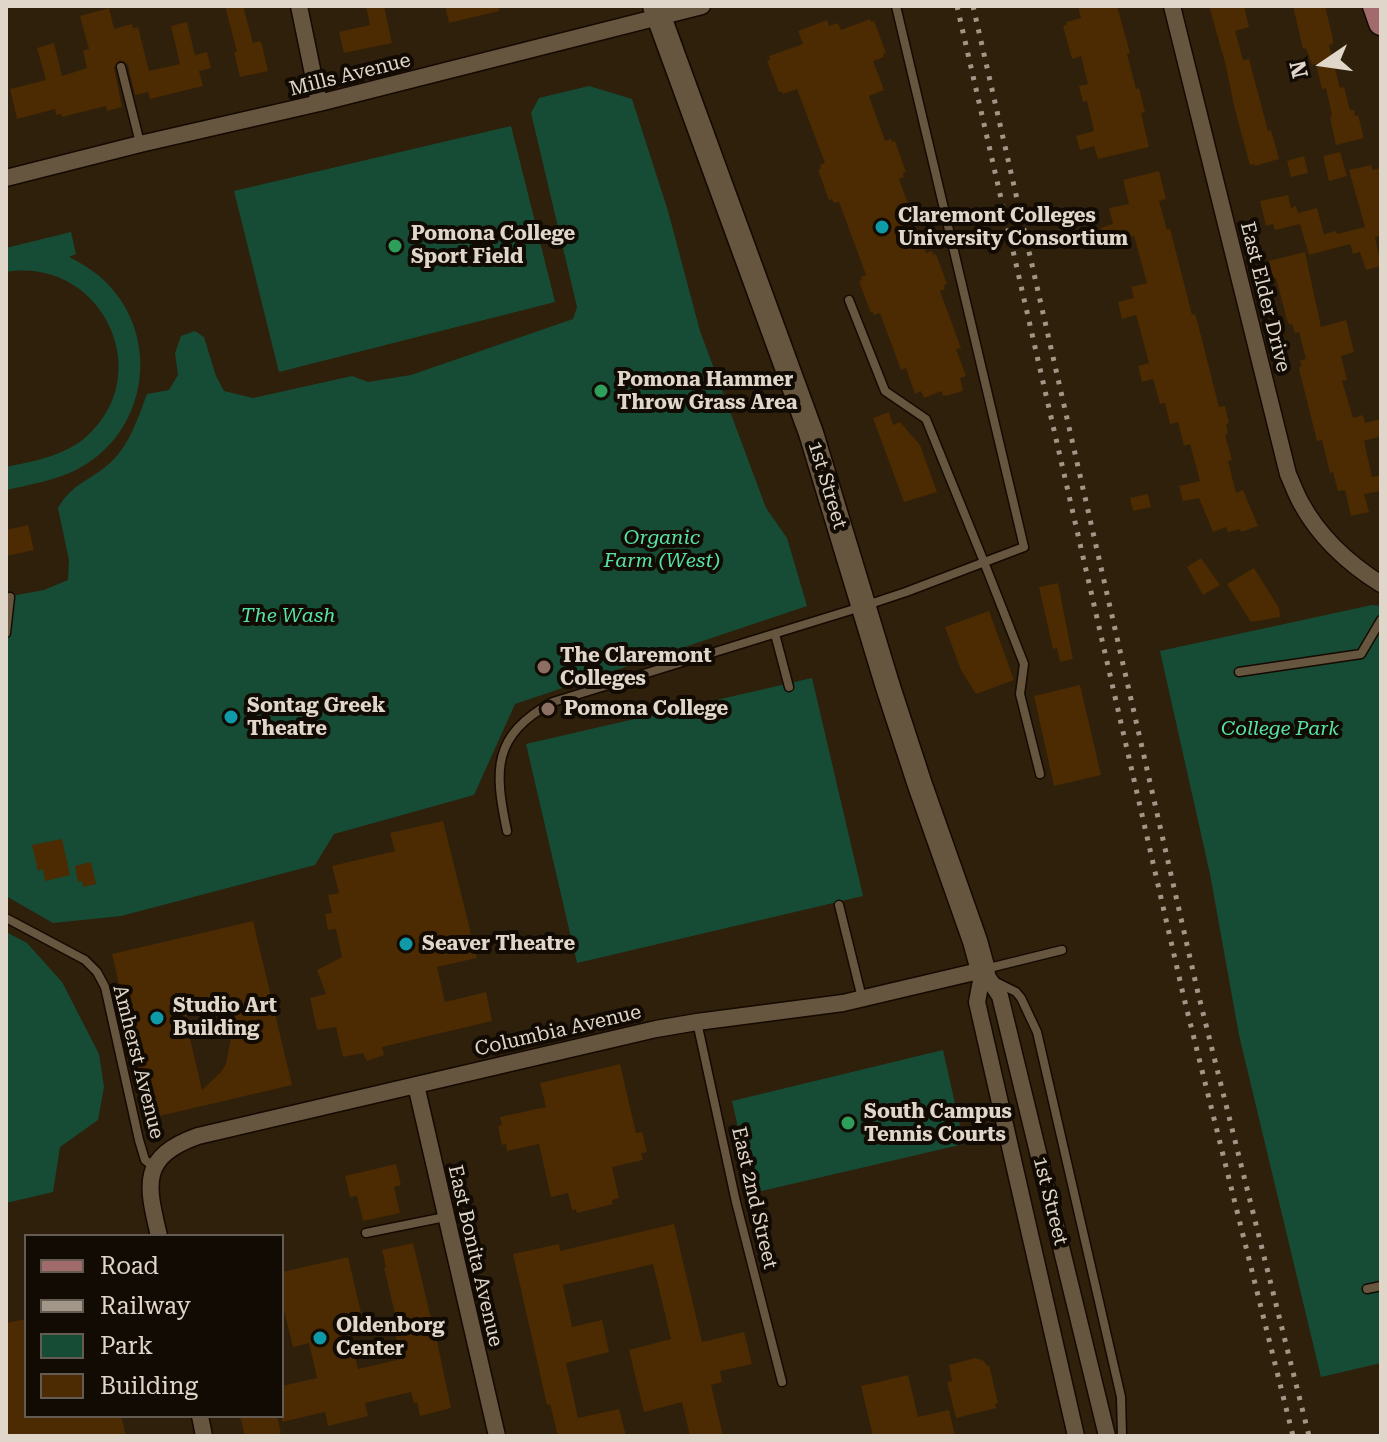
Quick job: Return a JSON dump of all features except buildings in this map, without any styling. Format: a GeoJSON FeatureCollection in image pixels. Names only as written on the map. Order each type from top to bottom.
{"type":"FeatureCollection","features":[{"type":"Feature","properties":{"kind":"main road"},"geometry":{"type":"LineString","coordinates":[[1375,6],[1381,23]]}},
{"type":"Feature","properties":{"kind":"street"},"geometry":{"type":"LineString","coordinates":[[299,6],[319,103]]}},
{"type":"Feature","properties":{"kind":"street","name":"Mills Avenue"},"geometry":{"type":"LineString","coordinates":[[6,178],[319,103],[657,12],[702,6]]}},
{"type":"Feature","properties":{"kind":"street","name":"East Elder Drive"},"geometry":{"type":"LineString","coordinates":[[1172,6],[1288,474],[1300,503],[1318,529],[1364,574],[1381,584]]}},
{"type":"Feature","properties":{"kind":"street","name":"1st Street"},"geometry":{"type":"LineString","coordinates":[[657,12],[811,433],[920,785],[986,974],[1000,996],[1107,1436]]}},
{"type":"Feature","properties":{"kind":"street","name":"1st Street"},"geometry":{"type":"LineString","coordinates":[[986,974],[977,1002],[1076,1436]]}},
{"type":"Feature","properties":{"kind":"street","name":"Columbia Avenue"},"geometry":{"type":"LineString","coordinates":[[154,1167],[171,1149],[198,1136],[656,1029],[862,999],[986,974]]}},
{"type":"Feature","properties":{"kind":"street","name":"East Bonita Avenue"},"geometry":{"type":"LineString","coordinates":[[416,1085],[497,1436]]}},
{"type":"Feature","properties":{"kind":"street"},"geometry":{"type":"LineString","coordinates":[[154,1167],[150,1197],[159,1234]]}},
{"type":"Feature","properties":{"kind":"lane"},"geometry":{"type":"LineString","coordinates":[[507,831],[499,793],[502,757],[520,723],[536,711],[553,702],[864,606],[1024,547],[896,6]]}},
{"type":"Feature","properties":{"kind":"lane"},"geometry":{"type":"LineString","coordinates":[[121,67],[140,144]]}},
{"type":"Feature","properties":{"kind":"lane"},"geometry":{"type":"LineString","coordinates":[[849,300],[885,391],[926,419],[984,562],[1024,664],[1020,694],[1040,774]]}},
{"type":"Feature","properties":{"kind":"lane"},"geometry":{"type":"LineString","coordinates":[[6,633],[10,597]]}},
{"type":"Feature","properties":{"kind":"lane"},"geometry":{"type":"LineString","coordinates":[[1239,672],[1361,654],[1381,620]]}},
{"type":"Feature","properties":{"kind":"lane"},"geometry":{"type":"LineString","coordinates":[[775,634],[789,687]]}},
{"type":"Feature","properties":{"kind":"lane"},"geometry":{"type":"LineString","coordinates":[[839,905],[862,999]]}},
{"type":"Feature","properties":{"kind":"lane","name":"Amherst Avenue"},"geometry":{"type":"LineString","coordinates":[[6,918],[85,960],[97,972],[105,987],[139,1140],[145,1160],[154,1167]]}},
{"type":"Feature","properties":{"kind":"lane"},"geometry":{"type":"LineString","coordinates":[[986,974],[1062,950]]}},
{"type":"Feature","properties":{"kind":"lane"},"geometry":{"type":"LineString","coordinates":[[986,974],[1016,992],[1037,1032],[1121,1397],[1122,1436]]}},
{"type":"Feature","properties":{"kind":"lane","name":"East 2nd Street"},"geometry":{"type":"LineString","coordinates":[[697,1022],[736,1202],[782,1382]]}},
{"type":"Feature","properties":{"kind":"lane"},"geometry":{"type":"LineString","coordinates":[[366,1233],[445,1217]]}},
{"type":"Feature","properties":{"kind":"lane"},"geometry":{"type":"LineString","coordinates":[[1367,1289],[1381,1286]]}},
{"type":"Feature","properties":{"kind":"green space","name":"The Wash"},"geometry":{"type":"Polygon","coordinates":[[[589,86],[632,99],[668,211],[700,331],[766,508],[787,538],[807,606],[515,704],[474,795],[334,834],[315,865],[121,916],[53,923],[6,896],[6,597],[44,590],[68,580],[69,560],[58,508],[76,487],[118,455],[133,430],[147,394],[169,390],[178,375],[175,353],[181,336],[195,331],[204,337],[224,391],[253,398],[352,376],[368,382],[411,375],[573,319],[577,307],[531,113],[539,98],[589,86]]]}},
{"type":"Feature","properties":{"kind":"green space","name":"Pomona College Sport Field"},"geometry":{"type":"Polygon","coordinates":[[[511,126],[555,302],[279,372],[234,191],[511,126]]]}},
{"type":"Feature","properties":{"kind":"green space"},"geometry":{"type":"Polygon","coordinates":[[[71,232],[76,254],[69,257],[92,271],[113,290],[127,311],[136,334],[140,358],[139,382],[133,406],[108,447],[79,469],[6,490],[6,467],[58,453],[86,437],[107,411],[118,382],[118,352],[109,324],[92,300],[68,282],[39,272],[6,272],[6,248],[71,232]]]}},
{"type":"Feature","properties":{"kind":"green space","name":"College Park"},"geometry":{"type":"Polygon","coordinates":[[[1372,605],[1381,606],[1381,1363],[1321,1377],[1239,1035],[1210,874],[1160,651],[1372,605]]]}},
{"type":"Feature","properties":{"kind":"green space"},"geometry":{"type":"Polygon","coordinates":[[[812,678],[863,896],[577,963],[526,744],[812,678]]]}},
{"type":"Feature","properties":{"kind":"green space"},"geometry":{"type":"Polygon","coordinates":[[[6,932],[27,943],[62,982],[99,1054],[104,1087],[98,1120],[60,1147],[53,1192],[6,1203],[6,932]]]}},
{"type":"Feature","properties":{"kind":"green space","name":"South Campus Tennis Courts"},"geometry":{"type":"Polygon","coordinates":[[[943,1050],[964,1144],[753,1193],[732,1101],[943,1050]]]}},
{"type":"Feature","properties":{"kind":"railway"},"geometry":{"type":"LineString","coordinates":[[957,6],[1183,994],[1293,1436]]}},
{"type":"Feature","properties":{"kind":"railway"},"geometry":{"type":"LineString","coordinates":[[973,6],[1198,993],[1309,1436]]}},
{"type":"Feature","properties":{"kind":"place","name":"Claremont Colleges University Consortium"},"geometry":{"type":"Point","coordinates":[882,227]}},
{"type":"Feature","properties":{"kind":"place","name":"Pomona College Sport Field"},"geometry":{"type":"Point","coordinates":[395,246]}},
{"type":"Feature","properties":{"kind":"place","name":"Pomona Hammer Throw Grass Area"},"geometry":{"type":"Point","coordinates":[601,391]}},
{"type":"Feature","properties":{"kind":"place","name":"The Claremont Colleges"},"geometry":{"type":"Point","coordinates":[544,667]}},
{"type":"Feature","properties":{"kind":"place","name":"Pomona College"},"geometry":{"type":"Point","coordinates":[548,709]}},
{"type":"Feature","properties":{"kind":"place","name":"Sontag Greek Theatre"},"geometry":{"type":"Point","coordinates":[231,717]}},
{"type":"Feature","properties":{"kind":"place","name":"Seaver Theatre"},"geometry":{"type":"Point","coordinates":[406,944]}},
{"type":"Feature","properties":{"kind":"place","name":"Studio Art Building"},"geometry":{"type":"Point","coordinates":[157,1018]}},
{"type":"Feature","properties":{"kind":"place","name":"South Campus Tennis Courts"},"geometry":{"type":"Point","coordinates":[848,1123]}},
{"type":"Feature","properties":{"kind":"place","name":"Oldenborg Center"},"geometry":{"type":"Point","coordinates":[320,1338]}},
{"type":"Feature","properties":{"kind":"park label","name":"Organic Farm (West)"},"geometry":{"type":"Point","coordinates":[662,550]}}]}
